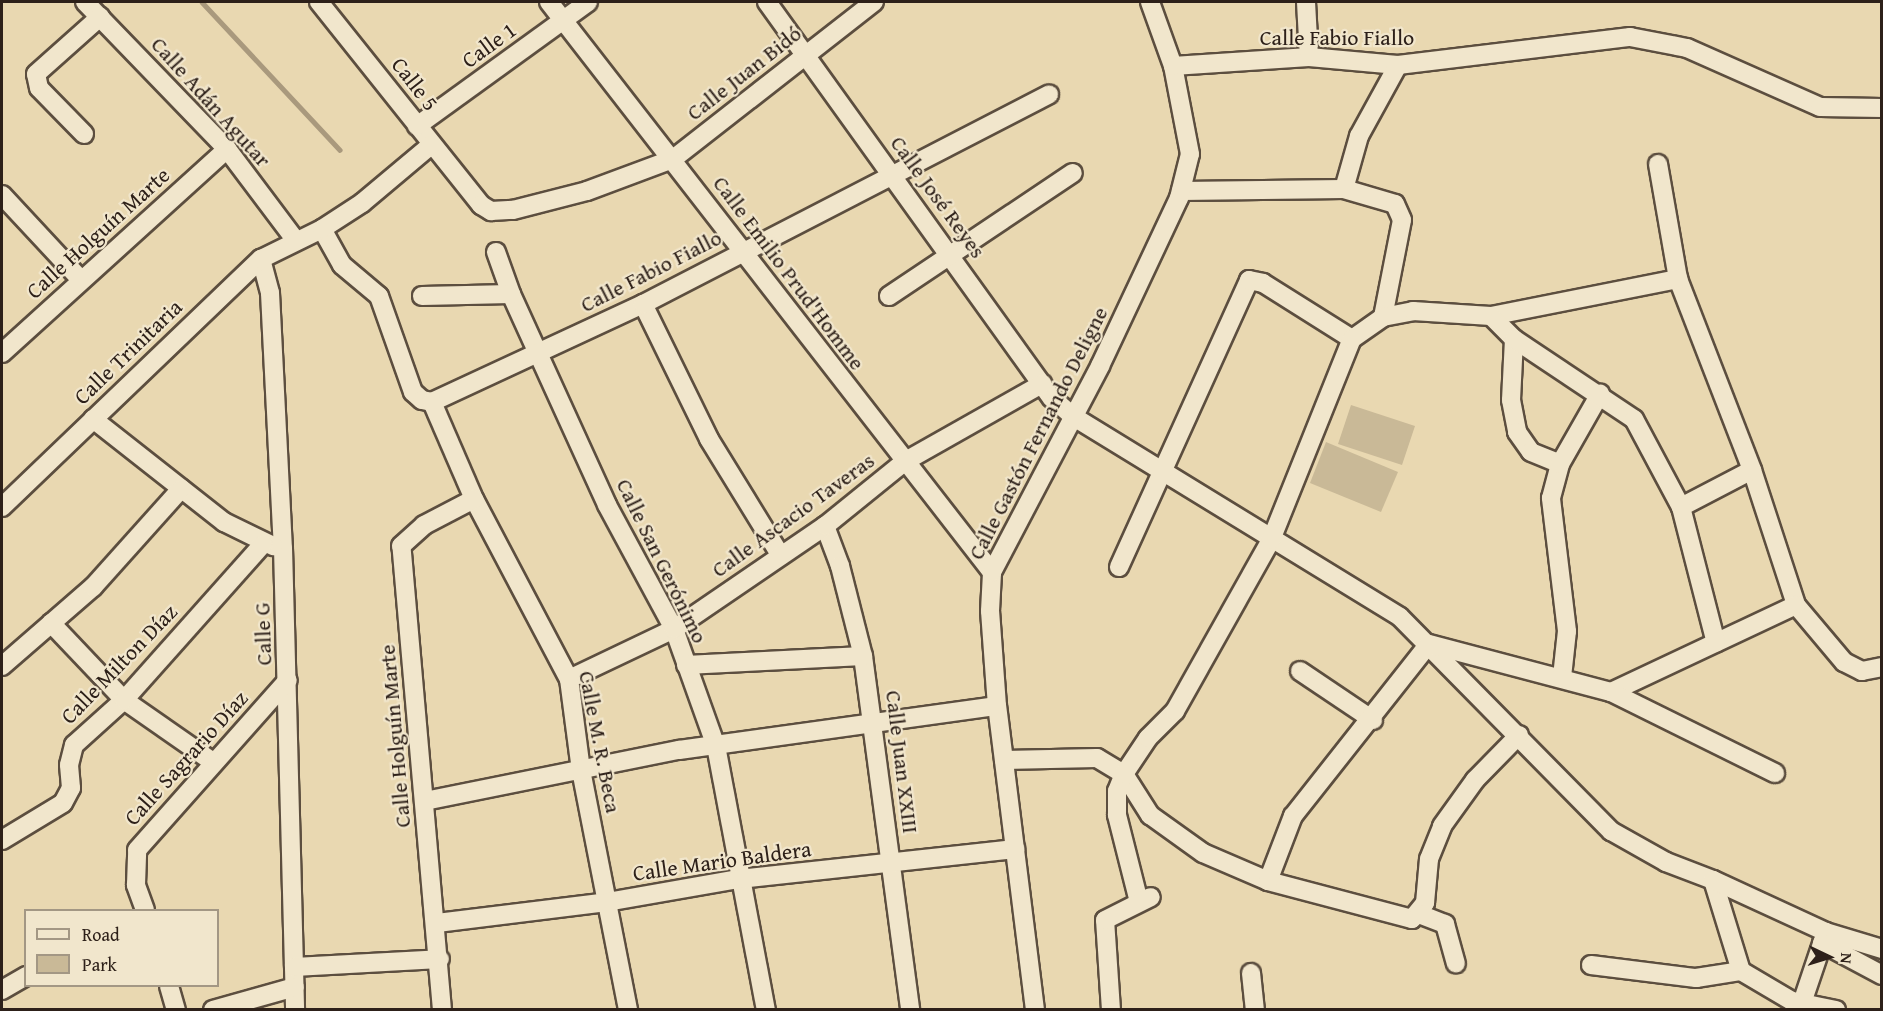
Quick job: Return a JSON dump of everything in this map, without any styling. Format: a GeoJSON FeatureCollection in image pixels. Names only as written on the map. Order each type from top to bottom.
{"type":"FeatureCollection","features":[{"type":"Feature","properties":{"kind":"street","name":"Calle Adán Agutar"},"geometry":{"type":"LineString","coordinates":[[85,2],[227,149],[296,241]]}},
{"type":"Feature","properties":{"kind":"street","name":"Calle 5"},"geometry":{"type":"LineString","coordinates":[[319,2],[474,196]]}},
{"type":"Feature","properties":{"kind":"street","name":"Calle Emilio Prud'Homme"},"geometry":{"type":"LineString","coordinates":[[549,2],[673,159],[904,462],[992,572]]}},
{"type":"Feature","properties":{"kind":"street","name":"Calle 1"},"geometry":{"type":"LineString","coordinates":[[417,126],[588,2]]}},
{"type":"Feature","properties":{"kind":"street","name":"Calle José Reyes"},"geometry":{"type":"LineString","coordinates":[[767,2],[804,57],[950,254],[1042,384],[1074,417],[1271,540],[1400,617],[1519,735],[1611,831],[1666,862],[1713,880],[1824,938]]}},
{"type":"Feature","properties":{"kind":"street","name":"Calle Juan Bidó"},"geometry":{"type":"LineString","coordinates":[[474,196],[491,211],[513,210],[587,191],[673,159],[874,2]]}},
{"type":"Feature","properties":{"kind":"street","name":"Calle Gastón Fernando Deligne"},"geometry":{"type":"LineString","coordinates":[[1035,1010],[997,706],[990,611],[992,572],[1074,417],[1181,191],[1190,154],[1173,66],[1150,2]]}},
{"type":"Feature","properties":{"kind":"street"},"geometry":{"type":"LineString","coordinates":[[1306,2],[1309,57]]}},
{"type":"Feature","properties":{"kind":"street"},"geometry":{"type":"LineString","coordinates":[[84,134],[39,88],[36,74],[100,17]]}},
{"type":"Feature","properties":{"kind":"street","name":"Calle Fabio Fiallo"},"geometry":{"type":"LineString","coordinates":[[1173,66],[1309,57],[1398,66],[1630,37],[1687,48],[1820,107],[1881,108]]}},
{"type":"Feature","properties":{"kind":"street"},"geometry":{"type":"LineString","coordinates":[[1344,189],[1359,136],[1398,66]]}},
{"type":"Feature","properties":{"kind":"street","name":"Calle Fabio Fiallo"},"geometry":{"type":"LineString","coordinates":[[432,402],[643,304],[741,251],[893,176],[1049,94]]}},
{"type":"Feature","properties":{"kind":"street","name":"Calle Trinitaria"},"geometry":{"type":"LineString","coordinates":[[2,507],[261,259],[321,229],[362,202],[431,145]]}},
{"type":"Feature","properties":{"kind":"street","name":"Calle Holguín Marte"},"geometry":{"type":"LineString","coordinates":[[5,342],[81,280],[227,149]]}},
{"type":"Feature","properties":{"kind":"street"},"geometry":{"type":"LineString","coordinates":[[1658,164],[1678,279],[1752,470],[1796,605],[1844,662],[1862,671],[1881,667]]}},
{"type":"Feature","properties":{"kind":"street"},"geometry":{"type":"LineString","coordinates":[[889,296],[1073,173]]}},
{"type":"Feature","properties":{"kind":"street"},"geometry":{"type":"LineString","coordinates":[[1181,191],[1344,189],[1395,204],[1401,213],[1383,317]]}},
{"type":"Feature","properties":{"kind":"street"},"geometry":{"type":"LineString","coordinates":[[2,195],[81,280]]}},
{"type":"Feature","properties":{"kind":"street"},"geometry":{"type":"LineString","coordinates":[[321,229],[342,265],[379,296],[413,392],[422,400],[432,402]]}},
{"type":"Feature","properties":{"kind":"street","name":"Calle San Gerónimo"},"geometry":{"type":"LineString","coordinates":[[496,252],[511,294],[607,506],[674,629],[716,746],[739,879],[766,1010]]}},
{"type":"Feature","properties":{"kind":"street","name":"Calle G"},"geometry":{"type":"LineString","coordinates":[[261,259],[270,293],[283,548],[295,1010]]}},
{"type":"Feature","properties":{"kind":"street"},"geometry":{"type":"LineString","coordinates":[[1111,1010],[1105,920],[1145,899],[1117,815],[1117,791],[1124,774],[1148,738],[1175,711],[1271,540],[1352,339],[1383,317],[1413,311],[1491,316],[1678,279]]}},
{"type":"Feature","properties":{"kind":"street"},"geometry":{"type":"LineString","coordinates":[[1119,567],[1249,280],[1263,283],[1352,339]]}},
{"type":"Feature","properties":{"kind":"street"},"geometry":{"type":"LineString","coordinates":[[422,296],[511,294]]}},
{"type":"Feature","properties":{"kind":"street"},"geometry":{"type":"LineString","coordinates":[[643,304],[709,438],[781,556]]}},
{"type":"Feature","properties":{"kind":"street"},"geometry":{"type":"LineString","coordinates":[[1491,316],[1514,339],[1600,394],[1634,419],[1681,507],[1716,643]]}},
{"type":"Feature","properties":{"kind":"street"},"geometry":{"type":"LineString","coordinates":[[1514,339],[1511,400],[1517,432],[1532,452],[1560,464]]}},
{"type":"Feature","properties":{"kind":"street","name":"Calle Ascacio Taveras"},"geometry":{"type":"LineString","coordinates":[[568,679],[674,629],[825,526],[904,462],[1042,384]]}},
{"type":"Feature","properties":{"kind":"street"},"geometry":{"type":"LineString","coordinates":[[1562,677],[1567,631],[1551,498],[1560,464],[1579,425],[1600,394]]}},
{"type":"Feature","properties":{"kind":"street","name":"Calle M. R. Beca"},"geometry":{"type":"LineString","coordinates":[[432,402],[474,499],[568,679],[581,770],[628,1010]]}},
{"type":"Feature","properties":{"kind":"street"},"geometry":{"type":"LineString","coordinates":[[93,419],[224,522],[263,544],[283,548]]}},
{"type":"Feature","properties":{"kind":"street"},"geometry":{"type":"LineString","coordinates":[[1681,507],[1752,470]]}},
{"type":"Feature","properties":{"kind":"street"},"geometry":{"type":"LineString","coordinates":[[2,666],[93,587],[181,489]]}},
{"type":"Feature","properties":{"kind":"street","name":"Calle Holguín Marte"},"geometry":{"type":"LineString","coordinates":[[442,1010],[440,959],[401,546],[424,525],[474,499]]}},
{"type":"Feature","properties":{"kind":"street","name":"Calle Juan XXIII"},"geometry":{"type":"LineString","coordinates":[[825,526],[840,566],[863,657],[874,724],[910,1010]]}},
{"type":"Feature","properties":{"kind":"street","name":"Calle Milton Díaz"},"geometry":{"type":"LineString","coordinates":[[2,840],[63,803],[71,788],[69,765],[74,744],[124,700],[263,544]]}},
{"type":"Feature","properties":{"kind":"street"},"geometry":{"type":"LineString","coordinates":[[1611,692],[1796,605]]}},
{"type":"Feature","properties":{"kind":"street"},"geometry":{"type":"LineString","coordinates":[[51,623],[124,700],[213,762]]}},
{"type":"Feature","properties":{"kind":"street"},"geometry":{"type":"LineString","coordinates":[[1268,881],[1293,816],[1373,720],[1429,644],[1562,677],[1611,692],[1775,773]]}},
{"type":"Feature","properties":{"kind":"street"},"geometry":{"type":"LineString","coordinates":[[686,665],[863,657]]}},
{"type":"Feature","properties":{"kind":"street"},"geometry":{"type":"LineString","coordinates":[[1300,671],[1373,720]]}},
{"type":"Feature","properties":{"kind":"street","name":"Calle Sagrario Díaz"},"geometry":{"type":"LineString","coordinates":[[142,909],[136,885],[137,849],[288,680]]}},
{"type":"Feature","properties":{"kind":"street"},"geometry":{"type":"LineString","coordinates":[[425,801],[716,746],[997,706]]}},
{"type":"Feature","properties":{"kind":"street"},"geometry":{"type":"LineString","coordinates":[[1419,914],[1425,903],[1429,859],[1442,826],[1474,780],[1519,735]]}},
{"type":"Feature","properties":{"kind":"street"},"geometry":{"type":"LineString","coordinates":[[1004,760],[1097,758],[1124,774],[1150,815],[1203,853],[1268,881],[1404,918],[1419,914],[1445,924],[1456,964]]}},
{"type":"Feature","properties":{"kind":"street","name":"Calle Mario Baldera"},"geometry":{"type":"LineString","coordinates":[[436,923],[607,902],[739,879],[1015,849]]}},
{"type":"Feature","properties":{"kind":"street"},"geometry":{"type":"LineString","coordinates":[[1713,880],[1740,971]]}},
{"type":"Feature","properties":{"kind":"street"},"geometry":{"type":"LineString","coordinates":[[1824,938],[1881,950]]}},
{"type":"Feature","properties":{"kind":"street"},"geometry":{"type":"LineString","coordinates":[[1824,938],[1881,975]]}},
{"type":"Feature","properties":{"kind":"street"},"geometry":{"type":"LineString","coordinates":[[1794,1004],[1824,938]]}},
{"type":"Feature","properties":{"kind":"street"},"geometry":{"type":"LineString","coordinates":[[294,967],[440,959]]}},
{"type":"Feature","properties":{"kind":"street"},"geometry":{"type":"LineString","coordinates":[[1591,964],[1696,978],[1740,971],[1794,1004],[1836,1010]]}},
{"type":"Feature","properties":{"kind":"street"},"geometry":{"type":"LineString","coordinates":[[1251,973],[1255,1010]]}},
{"type":"Feature","properties":{"kind":"street"},"geometry":{"type":"LineString","coordinates":[[2,990],[24,977]]}},
{"type":"Feature","properties":{"kind":"street"},"geometry":{"type":"LineString","coordinates":[[169,987],[177,1010]]}},
{"type":"Feature","properties":{"kind":"street"},"geometry":{"type":"LineString","coordinates":[[213,1010],[295,987]]}},
{"type":"Feature","properties":{"kind":"green space"},"geometry":{"type":"Polygon","coordinates":[[[1351,405],[1415,426],[1402,465],[1338,444],[1351,405]]]}},
{"type":"Feature","properties":{"kind":"green space"},"geometry":{"type":"Polygon","coordinates":[[[1326,442],[1398,472],[1381,512],[1310,483],[1326,442]]]}},
{"type":"Feature","properties":{"kind":"waterway"},"geometry":{"type":"LineString","coordinates":[[202,2],[340,150]]}}]}
